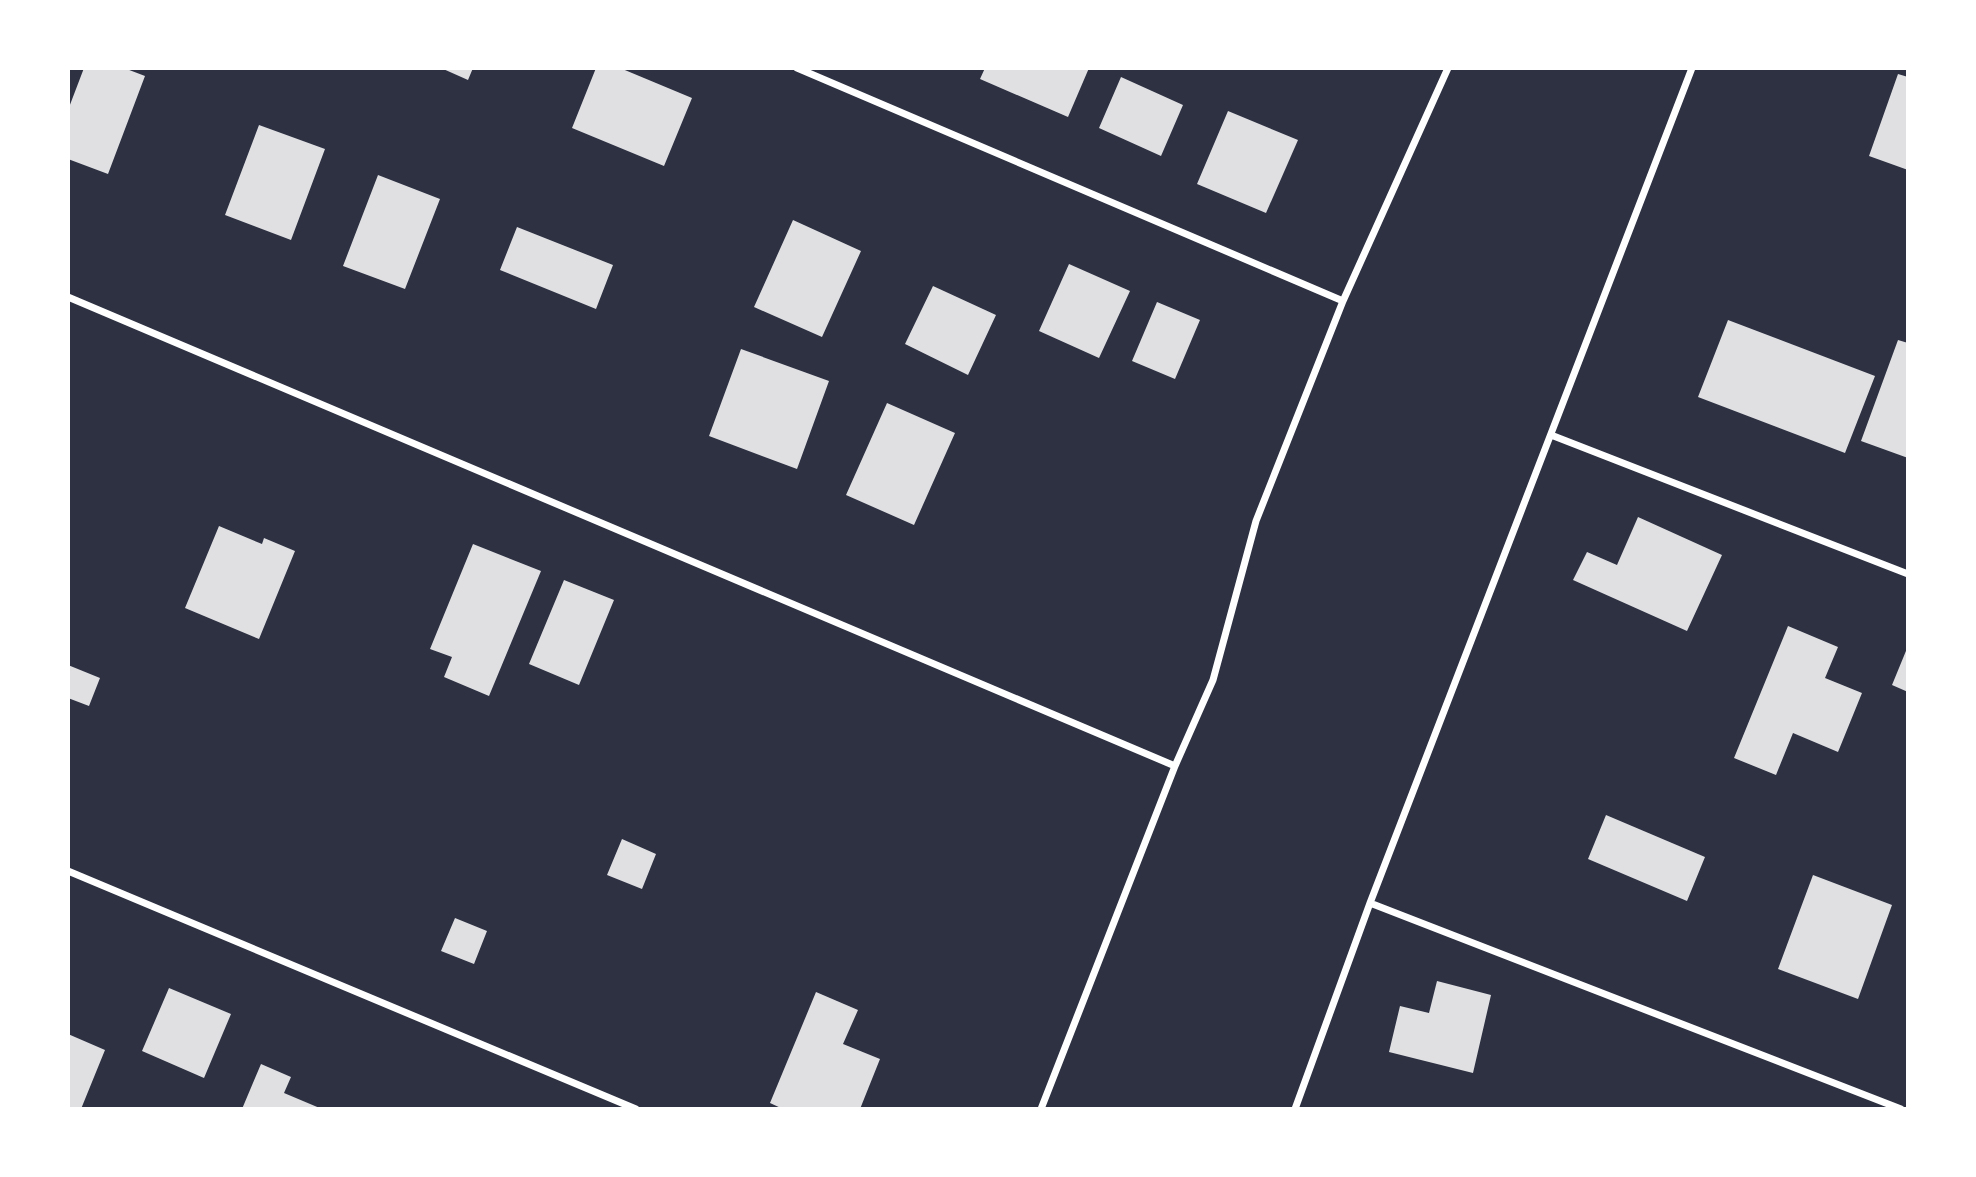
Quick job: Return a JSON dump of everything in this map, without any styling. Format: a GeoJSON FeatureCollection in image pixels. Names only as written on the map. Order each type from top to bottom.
{"type":"FeatureCollection","features":[{"type":"Feature","properties":{"kind":"street"},"geometry":{"type":"LineString","coordinates":[[797,68],[1343,301]]}},
{"type":"Feature","properties":{"kind":"street"},"geometry":{"type":"LineString","coordinates":[[1041,1109],[1175,766],[1213,680],[1256,521],[1343,301],[1448,68]]}},
{"type":"Feature","properties":{"kind":"street"},"geometry":{"type":"LineString","coordinates":[[1295,1109],[1370,903],[1692,68]]}},
{"type":"Feature","properties":{"kind":"street"},"geometry":{"type":"LineString","coordinates":[[68,297],[1175,766]]}},
{"type":"Feature","properties":{"kind":"street"},"geometry":{"type":"LineString","coordinates":[[1551,435],[1908,574]]}},
{"type":"Feature","properties":{"kind":"street"},"geometry":{"type":"LineString","coordinates":[[68,870],[636,1109]]}},
{"type":"Feature","properties":{"kind":"street"},"geometry":{"type":"LineString","coordinates":[[1370,903],[1901,1109]]}},
{"type":"Feature","properties":{"kind":"building"},"geometry":{"type":"Polygon","coordinates":[[[84,68],[124,68],[145,76],[108,174],[68,159],[68,110],[84,68]]]}},
{"type":"Feature","properties":{"kind":"building"},"geometry":{"type":"Polygon","coordinates":[[[441,68],[473,68],[468,80],[441,68]]]}},
{"type":"Feature","properties":{"kind":"building"},"geometry":{"type":"Polygon","coordinates":[[[596,68],[620,68],[692,98],[664,166],[572,128],[596,68]]]}},
{"type":"Feature","properties":{"kind":"building"},"geometry":{"type":"Polygon","coordinates":[[[985,68],[1089,68],[1068,117],[980,79],[985,68]]]}},
{"type":"Feature","properties":{"kind":"building"},"geometry":{"type":"Polygon","coordinates":[[[1898,74],[1908,77],[1908,170],[1869,156],[1898,74]]]}},
{"type":"Feature","properties":{"kind":"building"},"geometry":{"type":"Polygon","coordinates":[[[1121,77],[1183,105],[1161,156],[1099,128],[1121,77]]]}},
{"type":"Feature","properties":{"kind":"building"},"geometry":{"type":"Polygon","coordinates":[[[1228,111],[1298,140],[1266,213],[1197,184],[1228,111]]]}},
{"type":"Feature","properties":{"kind":"building"},"geometry":{"type":"Polygon","coordinates":[[[259,125],[325,149],[291,240],[225,215],[259,125]]]}},
{"type":"Feature","properties":{"kind":"building"},"geometry":{"type":"Polygon","coordinates":[[[378,175],[440,199],[405,289],[343,266],[378,175]]]}},
{"type":"Feature","properties":{"kind":"building"},"geometry":{"type":"Polygon","coordinates":[[[793,220],[861,251],[822,337],[754,307],[793,220]]]}},
{"type":"Feature","properties":{"kind":"building"},"geometry":{"type":"Polygon","coordinates":[[[517,227],[613,265],[596,309],[500,270],[517,227]]]}},
{"type":"Feature","properties":{"kind":"building"},"geometry":{"type":"Polygon","coordinates":[[[1069,264],[1130,291],[1099,358],[1039,331],[1069,264]]]}},
{"type":"Feature","properties":{"kind":"building"},"geometry":{"type":"Polygon","coordinates":[[[933,286],[996,315],[968,375],[905,344],[933,286]]]}},
{"type":"Feature","properties":{"kind":"building"},"geometry":{"type":"Polygon","coordinates":[[[1157,302],[1200,320],[1175,379],[1132,361],[1157,302]]]}},
{"type":"Feature","properties":{"kind":"building"},"geometry":{"type":"Polygon","coordinates":[[[1728,320],[1875,376],[1845,453],[1698,397],[1728,320]]]}},
{"type":"Feature","properties":{"kind":"building"},"geometry":{"type":"Polygon","coordinates":[[[1898,340],[1908,343],[1908,458],[1861,441],[1898,340]]]}},
{"type":"Feature","properties":{"kind":"building"},"geometry":{"type":"Polygon","coordinates":[[[741,349],[829,381],[797,469],[709,436],[741,349]]]}},
{"type":"Feature","properties":{"kind":"building"},"geometry":{"type":"Polygon","coordinates":[[[887,403],[955,433],[914,525],[846,495],[887,403]]]}},
{"type":"Feature","properties":{"kind":"building"},"geometry":{"type":"Polygon","coordinates":[[[1638,517],[1722,555],[1687,631],[1573,580],[1587,552],[1617,565],[1638,517]]]}},
{"type":"Feature","properties":{"kind":"building"},"geometry":{"type":"Polygon","coordinates":[[[219,526],[262,544],[264,538],[295,551],[259,639],[185,608],[219,526]]]}},
{"type":"Feature","properties":{"kind":"building"},"geometry":{"type":"Polygon","coordinates":[[[473,544],[541,571],[489,696],[444,677],[452,657],[430,649],[473,544]]]}},
{"type":"Feature","properties":{"kind":"building"},"geometry":{"type":"Polygon","coordinates":[[[564,580],[614,600],[579,685],[529,664],[564,580]]]}},
{"type":"Feature","properties":{"kind":"building"},"geometry":{"type":"Polygon","coordinates":[[[1788,626],[1838,647],[1825,678],[1862,693],[1838,752],[1793,733],[1776,775],[1734,758],[1788,626]]]}},
{"type":"Feature","properties":{"kind":"building"},"geometry":{"type":"Polygon","coordinates":[[[1908,646],[1908,692],[1892,685],[1908,646]]]}},
{"type":"Feature","properties":{"kind":"building"},"geometry":{"type":"Polygon","coordinates":[[[68,665],[100,678],[89,706],[68,698],[68,665]]]}},
{"type":"Feature","properties":{"kind":"building"},"geometry":{"type":"Polygon","coordinates":[[[1606,815],[1705,857],[1687,901],[1588,859],[1606,815]]]}},
{"type":"Feature","properties":{"kind":"building"},"geometry":{"type":"Polygon","coordinates":[[[622,839],[656,854],[642,889],[607,875],[622,839]]]}},
{"type":"Feature","properties":{"kind":"building"},"geometry":{"type":"Polygon","coordinates":[[[1813,875],[1892,905],[1858,999],[1778,969],[1813,875]]]}},
{"type":"Feature","properties":{"kind":"building"},"geometry":{"type":"Polygon","coordinates":[[[455,918],[487,931],[474,964],[441,951],[455,918]]]}},
{"type":"Feature","properties":{"kind":"building"},"geometry":{"type":"Polygon","coordinates":[[[1437,981],[1491,995],[1473,1073],[1389,1052],[1400,1006],[1429,1013],[1437,981]]]}},
{"type":"Feature","properties":{"kind":"building"},"geometry":{"type":"Polygon","coordinates":[[[169,988],[231,1014],[204,1078],[142,1051],[169,988]]]}},
{"type":"Feature","properties":{"kind":"building"},"geometry":{"type":"Polygon","coordinates":[[[816,992],[858,1010],[843,1044],[880,1059],[860,1109],[783,1109],[770,1103],[816,992]]]}},
{"type":"Feature","properties":{"kind":"building"},"geometry":{"type":"Polygon","coordinates":[[[68,1034],[105,1050],[81,1109],[68,1109],[68,1034]]]}},
{"type":"Feature","properties":{"kind":"building"},"geometry":{"type":"Polygon","coordinates":[[[261,1064],[291,1077],[284,1093],[322,1109],[242,1109],[261,1064]]]}}]}
